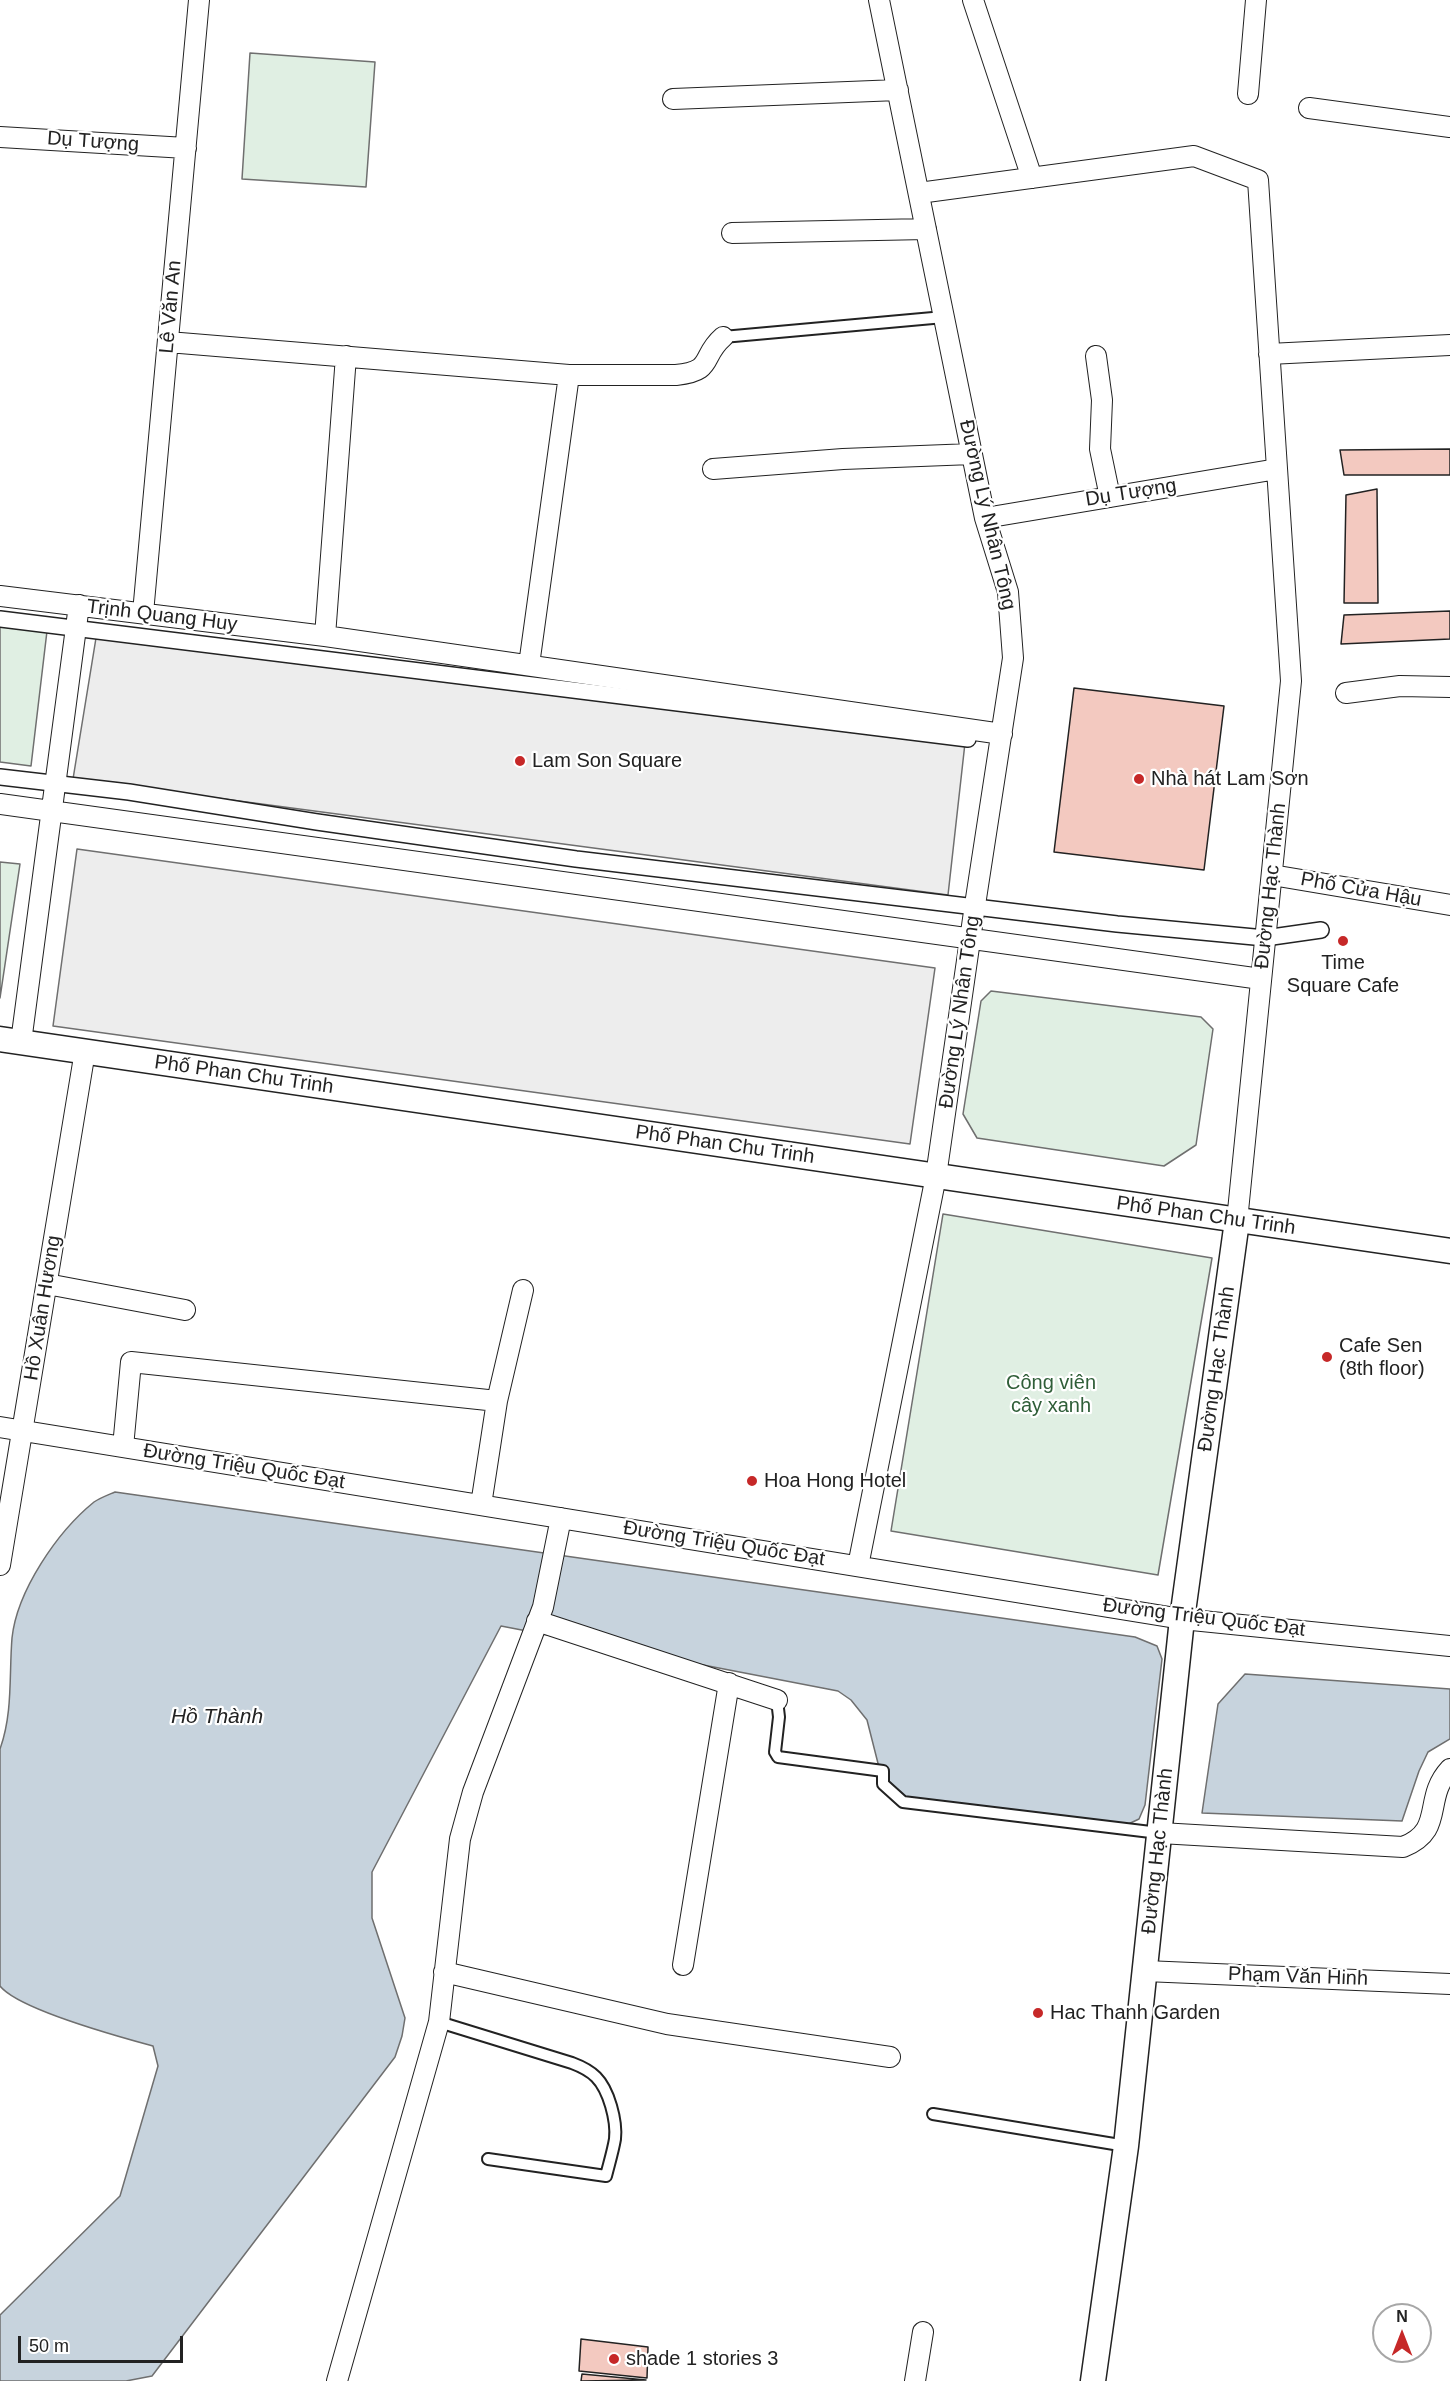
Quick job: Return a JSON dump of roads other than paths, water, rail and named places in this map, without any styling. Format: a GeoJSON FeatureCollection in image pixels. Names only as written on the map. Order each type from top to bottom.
{"type":"FeatureCollection","features":[{"type":"Feature","properties":{"kind":"street","name":"Lê Văn An"},"geometry":{"type":"LineString","coordinates":[[143,614],[199,0]]}},
{"type":"Feature","properties":{"kind":"street","name":"Đường Lý Nhân Tông"},"geometry":{"type":"LineString","coordinates":[[858,1566],[936,1176],[972,939],[975,905],[1005,741],[1014,658],[1008,592],[985,518],[879,0]]}},
{"type":"Feature","properties":{"kind":"street"},"geometry":{"type":"LineString","coordinates":[[919,193],[1032,178],[973,0]]}},
{"type":"Feature","properties":{"kind":"street"},"geometry":{"type":"LineString","coordinates":[[1248,94],[1256,0]]}},
{"type":"Feature","properties":{"kind":"street"},"geometry":{"type":"LineString","coordinates":[[673,99],[898,90]]}},
{"type":"Feature","properties":{"kind":"street"},"geometry":{"type":"LineString","coordinates":[[1309,108],[1450,127]]}},
{"type":"Feature","properties":{"kind":"street","name":"Dụ Tượng"},"geometry":{"type":"LineString","coordinates":[[0,137],[186,148]]}},
{"type":"Feature","properties":{"kind":"street","name":"Đường Hạc Thành"},"geometry":{"type":"LineString","coordinates":[[1032,178],[1194,156],[1258,180],[1291,681],[1237,1221],[1182,1619],[1126,2146],[1093,2381]]}},
{"type":"Feature","properties":{"kind":"street"},"geometry":{"type":"LineString","coordinates":[[732,233],[926,229]]}},
{"type":"Feature","properties":{"kind":"street"},"geometry":{"type":"LineString","coordinates":[[168,342],[569,375],[694,373],[706,365],[712,346],[723,337]]}},
{"type":"Feature","properties":{"kind":"street"},"geometry":{"type":"LineString","coordinates":[[1269,354],[1450,345]]}},
{"type":"Feature","properties":{"kind":"street"},"geometry":{"type":"LineString","coordinates":[[325,636],[346,356]]}},
{"type":"Feature","properties":{"kind":"street"},"geometry":{"type":"LineString","coordinates":[[1096,356],[1102,400],[1100,449],[1110,497]]}},
{"type":"Feature","properties":{"kind":"street"},"geometry":{"type":"LineString","coordinates":[[529,665],[569,375]]}},
{"type":"Feature","properties":{"kind":"street"},"geometry":{"type":"LineString","coordinates":[[713,469],[843,459],[972,454]]}},
{"type":"Feature","properties":{"kind":"street","name":"Dụ Tượng"},"geometry":{"type":"LineString","coordinates":[[985,518],[1277,469]]}},
{"type":"Feature","properties":{"kind":"street","name":"Trịnh Quang Huy"},"geometry":{"type":"LineString","coordinates":[[0,596],[325,636],[529,665],[1005,741]]}},
{"type":"Feature","properties":{"kind":"street"},"geometry":{"type":"LineString","coordinates":[[11,1040],[52,811],[79,605]]}},
{"type":"Feature","properties":{"kind":"street"},"geometry":{"type":"LineString","coordinates":[[0,619],[1005,741]]}},
{"type":"Feature","properties":{"kind":"street"},"geometry":{"type":"LineString","coordinates":[[1346,693],[1400,686],[1450,687]]}},
{"type":"Feature","properties":{"kind":"street"},"geometry":{"type":"LineString","coordinates":[[0,777],[56,782],[576,859],[975,905],[1117,924],[1265,938],[1321,930]]}},
{"type":"Feature","properties":{"kind":"street"},"geometry":{"type":"LineString","coordinates":[[0,804],[1261,979]]}},
{"type":"Feature","properties":{"kind":"street","name":"Phố Cửa Hậu"},"geometry":{"type":"LineString","coordinates":[[1272,875],[1450,905]]}},
{"type":"Feature","properties":{"kind":"street","name":"Phố Phan Chu Trinh"},"geometry":{"type":"LineString","coordinates":[[11,1040],[1450,1251]]}},
{"type":"Feature","properties":{"kind":"street","name":"Hồ Xuân Hương"},"geometry":{"type":"LineString","coordinates":[[0,1565],[85,1051]]}},
{"type":"Feature","properties":{"kind":"street"},"geometry":{"type":"LineString","coordinates":[[47,1284],[184,1310]]}},
{"type":"Feature","properties":{"kind":"street"},"geometry":{"type":"LineString","coordinates":[[481,1505],[497,1401],[522,1290]]}},
{"type":"Feature","properties":{"kind":"street"},"geometry":{"type":"LineString","coordinates":[[123,1447],[131,1362],[497,1401]]}},
{"type":"Feature","properties":{"kind":"street","name":"Đường Triệu Quốc Đạt"},"geometry":{"type":"LineString","coordinates":[[0,1427],[1182,1619],[1450,1646]]}},
{"type":"Feature","properties":{"kind":"street"},"geometry":{"type":"LineString","coordinates":[[337,2381],[439,2022],[460,1839],[474,1792],[540,1614],[561,1518]]}},
{"type":"Feature","properties":{"kind":"street"},"geometry":{"type":"LineString","coordinates":[[540,1614],[777,1700]]}},
{"type":"Feature","properties":{"kind":"street"},"geometry":{"type":"LineString","coordinates":[[683,1965],[729,1683]]}},
{"type":"Feature","properties":{"kind":"street"},"geometry":{"type":"LineString","coordinates":[[1160,1833],[1403,1847],[1418,1841],[1430,1824],[1436,1790],[1450,1769]]}},
{"type":"Feature","properties":{"kind":"street","name":"Phạm Văn Hinh"},"geometry":{"type":"LineString","coordinates":[[1145,1971],[1450,1984]]}},
{"type":"Feature","properties":{"kind":"street"},"geometry":{"type":"LineString","coordinates":[[444,1972],[667,2024],[890,2057]]}},
{"type":"Feature","properties":{"kind":"street"},"geometry":{"type":"LineString","coordinates":[[915,2381],[923,2332]]}},
{"type":"Feature","properties":{"kind":"lane"},"geometry":{"type":"LineString","coordinates":[[723,337],[944,317]]}},
{"type":"Feature","properties":{"kind":"lane"},"geometry":{"type":"LineString","coordinates":[[777,1700],[779,1717],[775,1752],[778,1757],[883,1771],[883,1784],[903,1802],[1160,1833]]}},
{"type":"Feature","properties":{"kind":"lane"},"geometry":{"type":"LineString","coordinates":[[439,2022],[572,2062],[597,2078],[606,2094],[613,2116],[615,2137],[606,2176],[488,2159]]}},
{"type":"Feature","properties":{"kind":"lane"},"geometry":{"type":"LineString","coordinates":[[933,2114],[1126,2146]]}},
{"type":"Feature","properties":{"kind":"water","name":"Hồ Thành"},"geometry":{"type":"Polygon","coordinates":[[[115,1492],[1135,1637],[1157,1646],[1162,1659],[1145,1805],[1139,1819],[1122,1827],[908,1799],[884,1787],[867,1720],[851,1700],[838,1691],[501,1626],[372,1872],[372,1918],[405,2018],[395,2057],[152,2376],[126,2381],[0,2381],[0,2315],[120,2196],[158,2066],[153,2046],[48,2013],[11,1995],[0,1986],[0,1749],[9,1708],[15,1620],[30,1582],[66,1529],[94,1502],[115,1492]]]}},
{"type":"Feature","properties":{"kind":"water"},"geometry":{"type":"Polygon","coordinates":[[[1245,1674],[1450,1689],[1450,1739],[1428,1752],[1402,1821],[1202,1813],[1218,1704],[1245,1674]]]}},
{"type":"Feature","properties":{"kind":"place","name":"Lam Son Square"},"geometry":{"type":"Point","coordinates":[520,761]}},
{"type":"Feature","properties":{"kind":"place","name":"Nhà hát Lam Sơn"},"geometry":{"type":"Point","coordinates":[1139,779]}},
{"type":"Feature","properties":{"kind":"place","name":"Time Square Cafe"},"geometry":{"type":"Point","coordinates":[1343,941]}},
{"type":"Feature","properties":{"kind":"place","name":"Cafe Sen (8th floor)"},"geometry":{"type":"Point","coordinates":[1327,1357]}},
{"type":"Feature","properties":{"kind":"place","name":"Hoa Hong Hotel"},"geometry":{"type":"Point","coordinates":[752,1481]}},
{"type":"Feature","properties":{"kind":"place","name":"Hac Thanh Garden"},"geometry":{"type":"Point","coordinates":[1038,2013]}},
{"type":"Feature","properties":{"kind":"place","name":"shade 1 stories 3"},"geometry":{"type":"Point","coordinates":[614,2359]}},
{"type":"Feature","properties":{"kind":"park label","name":"Công viên cây xanh"},"geometry":{"type":"Point","coordinates":[1051,1394]}}]}
